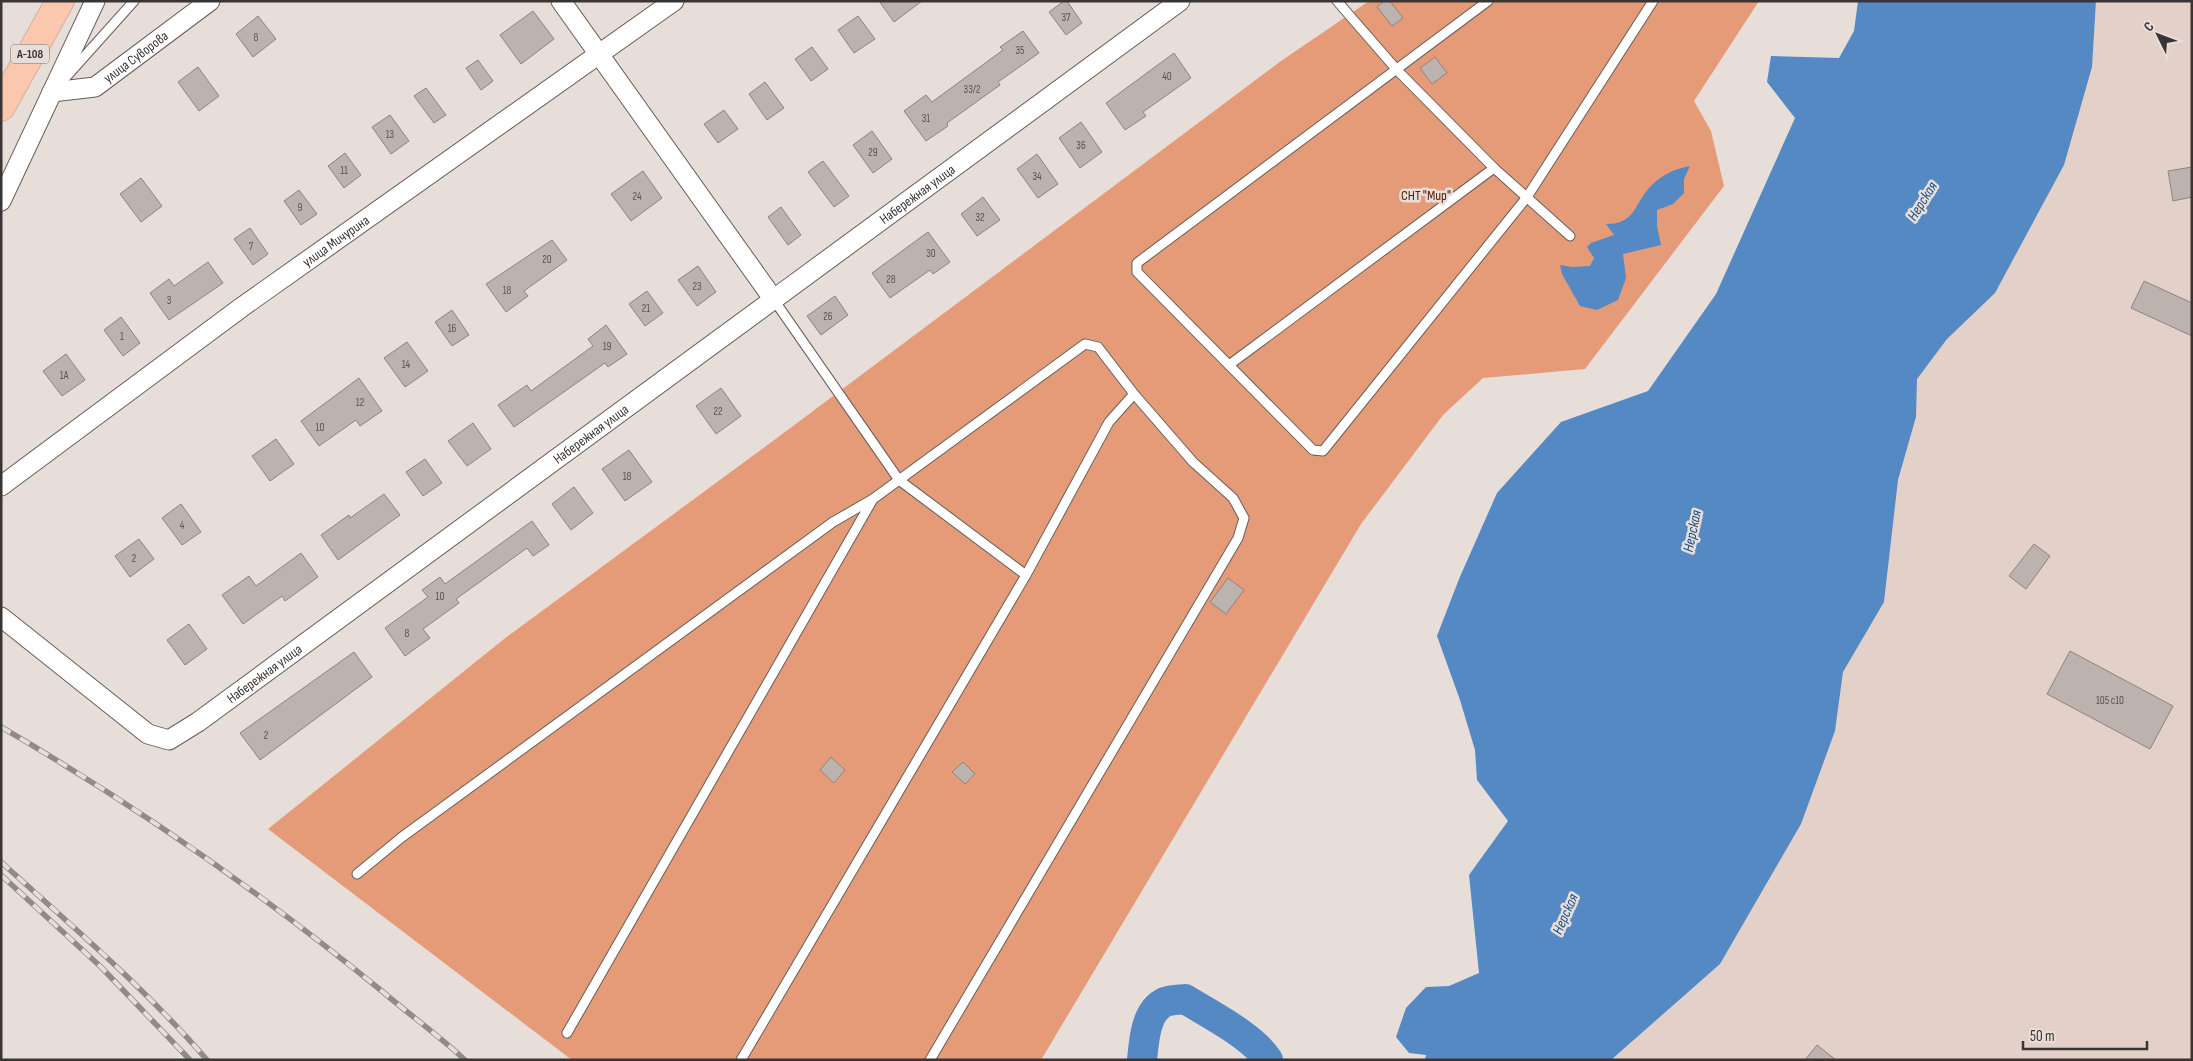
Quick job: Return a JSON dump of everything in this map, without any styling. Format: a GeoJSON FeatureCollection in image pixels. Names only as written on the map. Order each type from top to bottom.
{"type":"FeatureCollection","features":[{"type":"Feature","properties":{"kind":"highway","name":"А-108"},"geometry":{"type":"LineString","coordinates":[[1,106],[60,1]]}},
{"type":"Feature","properties":{"kind":"street"},"geometry":{"type":"LineString","coordinates":[[1,201],[95,1]]}},
{"type":"Feature","properties":{"kind":"street","name":"улица Суворова"},"geometry":{"type":"LineString","coordinates":[[52,92],[95,87],[210,1]]}},
{"type":"Feature","properties":{"kind":"street"},"geometry":{"type":"LineString","coordinates":[[561,1],[774,300]]}},
{"type":"Feature","properties":{"kind":"street","name":"улица Мичурина"},"geometry":{"type":"LineString","coordinates":[[1,486],[242,307],[601,55],[674,1]]}},
{"type":"Feature","properties":{"kind":"street","name":"Набережная улица"},"geometry":{"type":"LineString","coordinates":[[1,617],[148,734],[169,740],[206,716],[1180,1]]}},
{"type":"Feature","properties":{"kind":"lane"},"geometry":{"type":"LineString","coordinates":[[52,92],[134,1]]}},
{"type":"Feature","properties":{"kind":"lane"},"geometry":{"type":"LineString","coordinates":[[1336,1],[1397,70],[1494,168],[1570,236]]}},
{"type":"Feature","properties":{"kind":"lane"},"geometry":{"type":"LineString","coordinates":[[1488,1],[1137,262],[1137,272],[1313,450],[1323,451],[1526,197],[1653,1]]}},
{"type":"Feature","properties":{"kind":"lane"},"geometry":{"type":"LineString","coordinates":[[1229,365],[1494,168]]}},
{"type":"Feature","properties":{"kind":"lane"},"geometry":{"type":"LineString","coordinates":[[774,300],[899,480],[1026,575]]}},
{"type":"Feature","properties":{"kind":"lane"},"geometry":{"type":"LineString","coordinates":[[357,874],[418,825],[833,522],[874,499],[1085,344],[1098,347],[1134,394],[1193,462],[1234,498],[1244,518],[1238,538],[930,1060]]}},
{"type":"Feature","properties":{"kind":"lane"},"geometry":{"type":"LineString","coordinates":[[741,1060],[1026,575],[1109,422],[1134,394]]}},
{"type":"Feature","properties":{"kind":"lane"},"geometry":{"type":"LineString","coordinates":[[567,1033],[874,499]]}},
{"type":"Feature","properties":{"kind":"shaded area"},"geometry":{"type":"Polygon","coordinates":[[[2096,1],[2192,1],[2192,1060],[1611,1060],[1720,964],[1835,731],[1843,672],[1884,602],[1898,480],[1916,417],[1916,379],[1947,339],[2092,67],[2096,1]]]}},
{"type":"Feature","properties":{"kind":"green space","name":"СНТ \"Мир\""},"geometry":{"type":"Polygon","coordinates":[[[1369,1],[1759,1],[1694,101],[1711,131],[1724,186],[1585,369],[1483,378],[1443,415],[1361,524],[1041,1060],[572,1060],[268,829],[504,639],[785,432],[1281,61],[1369,1]]]}},
{"type":"Feature","properties":{"kind":"water"},"geometry":{"type":"Polygon","coordinates":[[[1858,1],[2096,1],[2092,67],[2064,165],[1995,293],[1947,339],[1917,379],[1916,417],[1898,480],[1884,602],[1843,672],[1835,731],[1801,824],[1720,964],[1611,1060],[1425,1060],[1426,1055],[1409,1053],[1396,1037],[1406,1008],[1426,987],[1449,986],[1479,973],[1469,875],[1508,821],[1477,780],[1475,750],[1460,700],[1437,636],[1459,579],[1497,493],[1561,422],[1648,391],[1716,294],[1795,118],[1767,82],[1771,56],[1839,58],[1854,31],[1858,1]]]}},
{"type":"Feature","properties":{"kind":"water"},"geometry":{"type":"Polygon","coordinates":[[[1690,166],[1684,179],[1684,193],[1673,204],[1657,210],[1657,226],[1661,245],[1623,254],[1626,278],[1618,300],[1597,310],[1580,306],[1562,274],[1560,265],[1572,267],[1590,266],[1594,258],[1587,247],[1591,243],[1614,235],[1606,224],[1623,221],[1633,212],[1644,194],[1658,180],[1673,171],[1690,166]]]}},
{"type":"Feature","properties":{"kind":"building"},"geometry":{"type":"Polygon","coordinates":[[[879,1],[922,1],[894,22],[879,1]]]}},
{"type":"Feature","properties":{"kind":"building"},"geometry":{"type":"Polygon","coordinates":[[[1064,1],[1067,1],[1082,23],[1066,35],[1049,12],[1064,1]]]}},
{"type":"Feature","properties":{"kind":"building"},"geometry":{"type":"Polygon","coordinates":[[[1384,1],[1390,1],[1403,18],[1392,26],[1377,7],[1384,1]]]}},
{"type":"Feature","properties":{"kind":"building"},"geometry":{"type":"Polygon","coordinates":[[[533,11],[554,39],[521,64],[500,35],[533,11]]]}},
{"type":"Feature","properties":{"kind":"building"},"geometry":{"type":"Polygon","coordinates":[[[258,16],[276,39],[253,57],[236,34],[258,16]]]}},
{"type":"Feature","properties":{"kind":"building"},"geometry":{"type":"Polygon","coordinates":[[[858,16],[875,39],[854,53],[838,30],[858,16]]]}},
{"type":"Feature","properties":{"kind":"building"},"geometry":{"type":"Polygon","coordinates":[[[1023,31],[1039,53],[998,82],[1000,85],[947,123],[948,126],[926,141],[904,111],[926,95],[932,102],[1003,50],[1000,47],[1023,31]]]}},
{"type":"Feature","properties":{"kind":"building"},"geometry":{"type":"Polygon","coordinates":[[[812,47],[828,69],[811,81],[795,59],[812,47]]]}},
{"type":"Feature","properties":{"kind":"building"},"geometry":{"type":"Polygon","coordinates":[[[1174,53],[1191,78],[1143,112],[1146,116],[1125,130],[1106,103],[1174,53]]]}},
{"type":"Feature","properties":{"kind":"building"},"geometry":{"type":"Polygon","coordinates":[[[1435,57],[1447,73],[1432,84],[1420,68],[1435,57]]]}},
{"type":"Feature","properties":{"kind":"building"},"geometry":{"type":"Polygon","coordinates":[[[478,60],[493,81],[481,90],[466,68],[478,60]]]}},
{"type":"Feature","properties":{"kind":"building"},"geometry":{"type":"Polygon","coordinates":[[[198,67],[219,96],[199,111],[178,82],[198,67]]]}},
{"type":"Feature","properties":{"kind":"building"},"geometry":{"type":"Polygon","coordinates":[[[765,82],[784,108],[767,120],[749,94],[765,82]]]}},
{"type":"Feature","properties":{"kind":"building"},"geometry":{"type":"Polygon","coordinates":[[[426,88],[446,115],[434,123],[414,96],[426,88]]]}},
{"type":"Feature","properties":{"kind":"building"},"geometry":{"type":"Polygon","coordinates":[[[724,110],[738,129],[718,143],[704,124],[724,110]]]}},
{"type":"Feature","properties":{"kind":"building"},"geometry":{"type":"Polygon","coordinates":[[[390,115],[409,141],[391,154],[372,127],[390,115]]]}},
{"type":"Feature","properties":{"kind":"building"},"geometry":{"type":"Polygon","coordinates":[[[1081,122],[1102,152],[1080,168],[1059,138],[1081,122]]]}},
{"type":"Feature","properties":{"kind":"building"},"geometry":{"type":"Polygon","coordinates":[[[872,131],[892,159],[873,173],[853,145],[872,131]]]}},
{"type":"Feature","properties":{"kind":"building"},"geometry":{"type":"Polygon","coordinates":[[[345,153],[361,175],[344,188],[328,166],[345,153]]]}},
{"type":"Feature","properties":{"kind":"building"},"geometry":{"type":"Polygon","coordinates":[[[1037,154],[1058,184],[1038,198],[1017,169],[1037,154]]]}},
{"type":"Feature","properties":{"kind":"building"},"geometry":{"type":"Polygon","coordinates":[[[823,161],[849,196],[834,207],[808,172],[823,161]]]}},
{"type":"Feature","properties":{"kind":"building"},"geometry":{"type":"Polygon","coordinates":[[[2192,167],[2192,197],[2173,201],[2168,171],[2192,167]]]}},
{"type":"Feature","properties":{"kind":"building"},"geometry":{"type":"Polygon","coordinates":[[[643,171],[662,198],[631,221],[611,194],[643,171]]]}},
{"type":"Feature","properties":{"kind":"building"},"geometry":{"type":"Polygon","coordinates":[[[141,178],[162,206],[141,222],[120,194],[141,178]]]}},
{"type":"Feature","properties":{"kind":"building"},"geometry":{"type":"Polygon","coordinates":[[[299,190],[317,214],[301,225],[284,201],[299,190]]]}},
{"type":"Feature","properties":{"kind":"building"},"geometry":{"type":"Polygon","coordinates":[[[983,197],[1000,220],[977,236],[961,214],[983,197]]]}},
{"type":"Feature","properties":{"kind":"building"},"geometry":{"type":"Polygon","coordinates":[[[781,207],[801,235],[788,245],[768,217],[781,207]]]}},
{"type":"Feature","properties":{"kind":"building"},"geometry":{"type":"Polygon","coordinates":[[[250,228],[268,254],[253,265],[234,239],[250,228]]]}},
{"type":"Feature","properties":{"kind":"building"},"geometry":{"type":"Polygon","coordinates":[[[928,232],[950,262],[933,274],[930,270],[890,298],[872,273],[928,232]]]}},
{"type":"Feature","properties":{"kind":"building"},"geometry":{"type":"Polygon","coordinates":[[[552,240],[567,260],[524,291],[528,296],[506,312],[486,284],[552,240]]]}},
{"type":"Feature","properties":{"kind":"building"},"geometry":{"type":"Polygon","coordinates":[[[208,262],[223,283],[169,320],[150,293],[169,279],[174,286],[208,262]]]}},
{"type":"Feature","properties":{"kind":"building"},"geometry":{"type":"Polygon","coordinates":[[[698,266],[716,292],[697,306],[678,280],[698,266]]]}},
{"type":"Feature","properties":{"kind":"building"},"geometry":{"type":"Polygon","coordinates":[[[2144,281],[2192,303],[2192,336],[2131,308],[2144,281]]]}},
{"type":"Feature","properties":{"kind":"building"},"geometry":{"type":"Polygon","coordinates":[[[647,291],[663,313],[645,326],[629,304],[647,291]]]}},
{"type":"Feature","properties":{"kind":"building"},"geometry":{"type":"Polygon","coordinates":[[[835,296],[848,315],[821,335],[807,316],[835,296]]]}},
{"type":"Feature","properties":{"kind":"building"},"geometry":{"type":"Polygon","coordinates":[[[452,310],[469,335],[452,346],[435,322],[452,310]]]}},
{"type":"Feature","properties":{"kind":"building"},"geometry":{"type":"Polygon","coordinates":[[[121,317],[140,343],[123,356],[104,330],[121,317]]]}},
{"type":"Feature","properties":{"kind":"building"},"geometry":{"type":"Polygon","coordinates":[[[606,325],[627,354],[608,367],[605,363],[514,427],[498,405],[527,385],[531,391],[593,346],[588,339],[606,325]]]}},
{"type":"Feature","properties":{"kind":"building"},"geometry":{"type":"Polygon","coordinates":[[[407,342],[428,371],[405,387],[384,358],[407,342]]]}},
{"type":"Feature","properties":{"kind":"building"},"geometry":{"type":"Polygon","coordinates":[[[66,354],[85,380],[62,396],[43,371],[66,354]]]}},
{"type":"Feature","properties":{"kind":"building"},"geometry":{"type":"Polygon","coordinates":[[[359,378],[382,411],[360,426],[356,420],[319,446],[301,421],[359,378]]]}},
{"type":"Feature","properties":{"kind":"building"},"geometry":{"type":"Polygon","coordinates":[[[721,388],[741,416],[716,434],[696,406],[721,388]]]}},
{"type":"Feature","properties":{"kind":"building"},"geometry":{"type":"Polygon","coordinates":[[[473,423],[491,449],[467,466],[448,441],[473,423]]]}},
{"type":"Feature","properties":{"kind":"building"},"geometry":{"type":"Polygon","coordinates":[[[276,439],[294,464],[270,481],[252,456],[276,439]]]}},
{"type":"Feature","properties":{"kind":"building"},"geometry":{"type":"Polygon","coordinates":[[[629,450],[652,482],[625,501],[602,469],[629,450]]]}},
{"type":"Feature","properties":{"kind":"building"},"geometry":{"type":"Polygon","coordinates":[[[425,459],[442,483],[423,496],[406,472],[425,459]]]}},
{"type":"Feature","properties":{"kind":"building"},"geometry":{"type":"Polygon","coordinates":[[[574,487],[593,513],[571,530],[552,504],[574,487]]]}},
{"type":"Feature","properties":{"kind":"building"},"geometry":{"type":"Polygon","coordinates":[[[384,494],[400,515],[338,560],[321,535],[349,515],[350,518],[384,494]]]}},
{"type":"Feature","properties":{"kind":"building"},"geometry":{"type":"Polygon","coordinates":[[[181,504],[201,532],[182,545],[162,518],[181,504]]]}},
{"type":"Feature","properties":{"kind":"building"},"geometry":{"type":"Polygon","coordinates":[[[532,521],[549,545],[533,556],[527,548],[456,599],[459,603],[423,629],[430,638],[405,656],[385,628],[428,597],[422,590],[440,577],[445,584],[532,521]]]}},
{"type":"Feature","properties":{"kind":"building"},"geometry":{"type":"Polygon","coordinates":[[[139,539],[154,559],[130,577],[115,556],[139,539]]]}},
{"type":"Feature","properties":{"kind":"building"},"geometry":{"type":"Polygon","coordinates":[[[2034,544],[2050,556],[2026,589],[2009,576],[2034,544]]]}},
{"type":"Feature","properties":{"kind":"building"},"geometry":{"type":"Polygon","coordinates":[[[301,553],[318,577],[285,601],[282,596],[243,624],[222,595],[249,576],[256,586],[301,553]]]}},
{"type":"Feature","properties":{"kind":"building"},"geometry":{"type":"Polygon","coordinates":[[[1228,578],[1244,590],[1226,614],[1210,602],[1228,578]]]}},
{"type":"Feature","properties":{"kind":"building"},"geometry":{"type":"Polygon","coordinates":[[[189,624],[207,649],[185,665],[167,640],[189,624]]]}},
{"type":"Feature","properties":{"kind":"building"},"geometry":{"type":"Polygon","coordinates":[[[2070,651],[2173,706],[2150,749],[2047,694],[2070,651]]]}},
{"type":"Feature","properties":{"kind":"building"},"geometry":{"type":"Polygon","coordinates":[[[354,652],[372,677],[260,760],[240,733],[354,652]]]}},
{"type":"Feature","properties":{"kind":"building"},"geometry":{"type":"Polygon","coordinates":[[[831,757],[845,770],[834,783],[820,770],[831,757]]]}},
{"type":"Feature","properties":{"kind":"building"},"geometry":{"type":"Polygon","coordinates":[[[963,762],[975,774],[965,784],[952,772],[963,762]]]}},
{"type":"Feature","properties":{"kind":"building"},"geometry":{"type":"Polygon","coordinates":[[[1817,1045],[1836,1060],[1805,1060],[1817,1045]]]}},
{"type":"Feature","properties":{"kind":"waterway","name":"Нерская"},"geometry":{"type":"LineString","coordinates":[[1142,1060],[1147,1028],[1153,1012],[1165,1002],[1185,999],[1252,1042],[1268,1060]]}},
{"type":"Feature","properties":{"kind":"railway"},"geometry":{"type":"LineString","coordinates":[[1,727],[149,819],[245,886],[338,956],[465,1060]]}},
{"type":"Feature","properties":{"kind":"railway"},"geometry":{"type":"LineString","coordinates":[[1,862],[133,983],[207,1060]]}},
{"type":"Feature","properties":{"kind":"railway"},"geometry":{"type":"LineString","coordinates":[[1,875],[101,967],[190,1060]]}}]}
